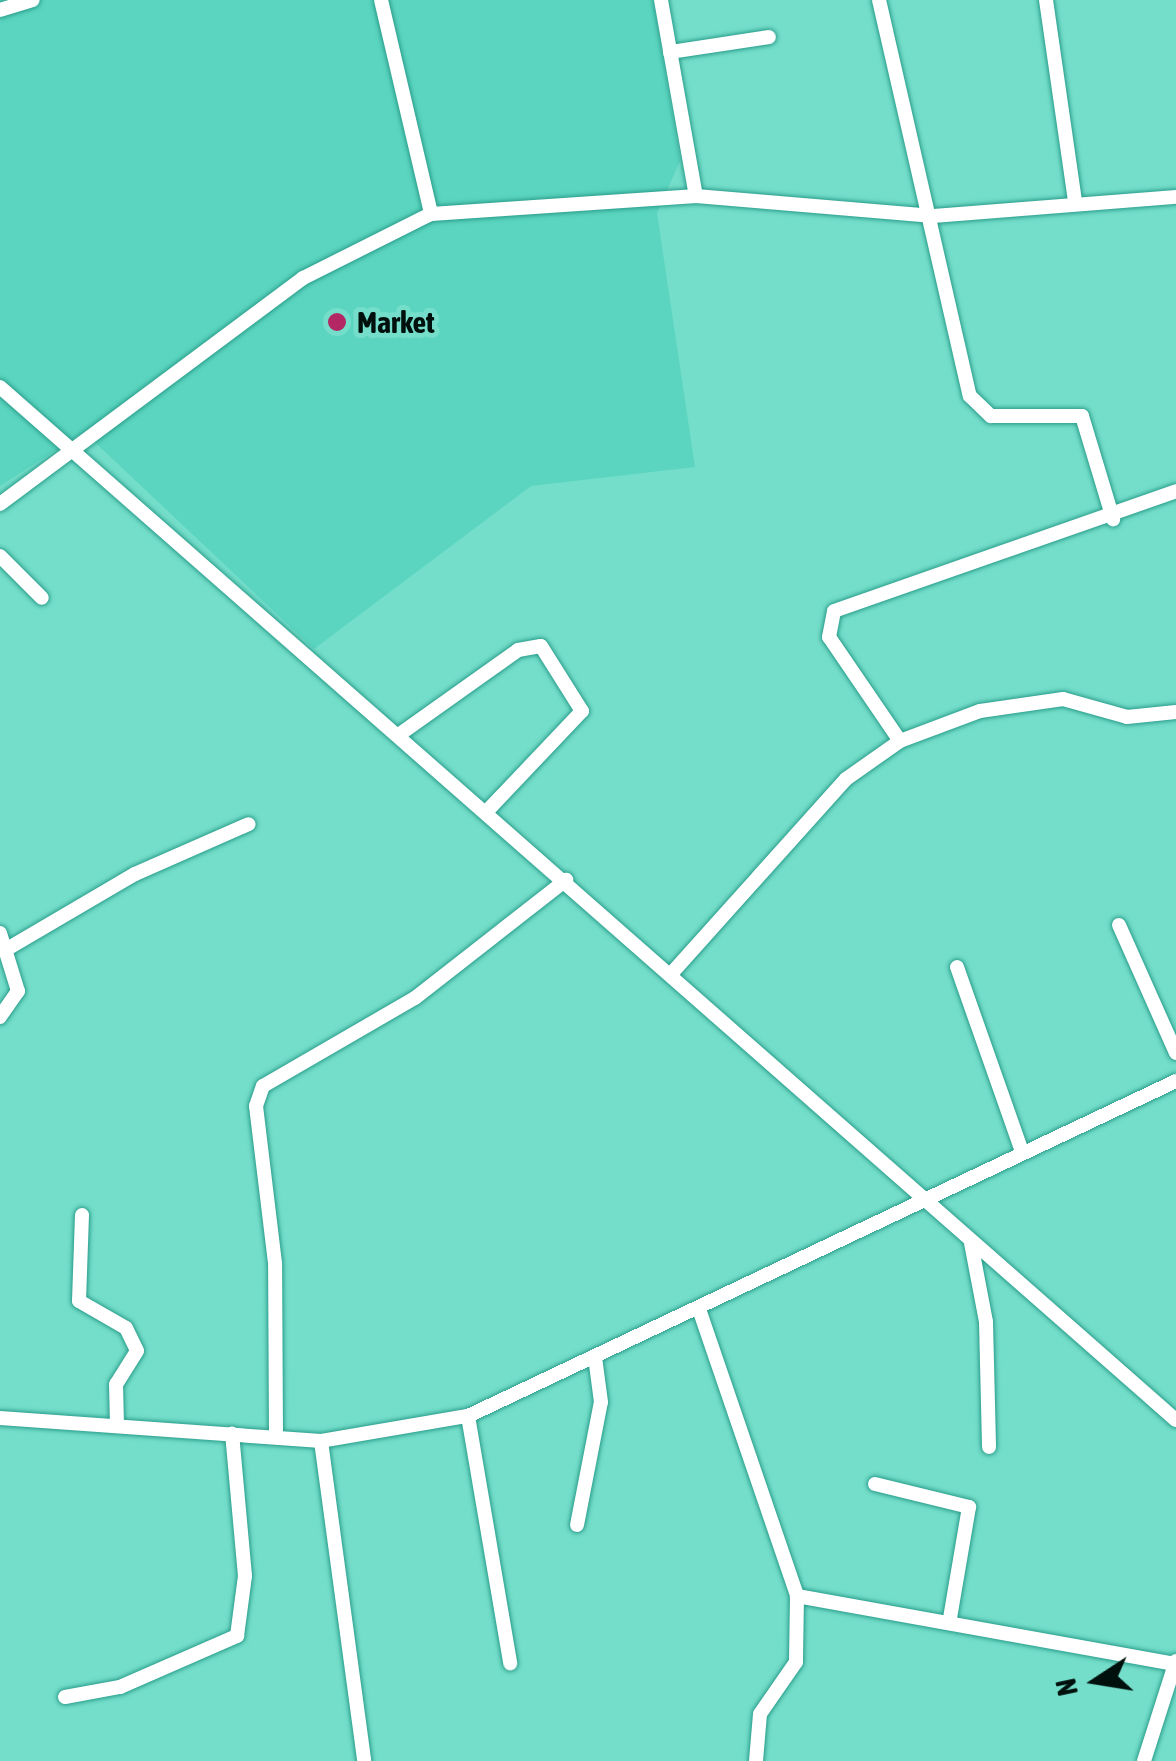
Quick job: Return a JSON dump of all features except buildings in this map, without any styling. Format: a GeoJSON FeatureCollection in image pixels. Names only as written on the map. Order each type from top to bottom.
{"type":"FeatureCollection","features":[{"type":"Feature","properties":{"kind":"street"},"geometry":{"type":"LineString","coordinates":[[0,10],[33,0]]}},
{"type":"Feature","properties":{"kind":"street"},"geometry":{"type":"LineString","coordinates":[[382,0],[431,214]]}},
{"type":"Feature","properties":{"kind":"street"},"geometry":{"type":"LineString","coordinates":[[661,0],[696,196]]}},
{"type":"Feature","properties":{"kind":"street"},"geometry":{"type":"LineString","coordinates":[[880,0],[978,412],[1082,416],[1112,519]]}},
{"type":"Feature","properties":{"kind":"street"},"geometry":{"type":"LineString","coordinates":[[1046,0],[1075,202]]}},
{"type":"Feature","properties":{"kind":"street"},"geometry":{"type":"LineString","coordinates":[[670,52],[769,37]]}},
{"type":"Feature","properties":{"kind":"street"},"geometry":{"type":"LineString","coordinates":[[0,504],[75,453],[303,278],[431,214],[696,196],[932,216],[1176,197]]}},
{"type":"Feature","properties":{"kind":"street"},"geometry":{"type":"LineString","coordinates":[[0,388],[488,810],[971,1244],[1176,1420]]}},
{"type":"Feature","properties":{"kind":"street"},"geometry":{"type":"LineString","coordinates":[[900,741],[830,637],[834,611],[1112,519],[1176,491]]}},
{"type":"Feature","properties":{"kind":"street"},"geometry":{"type":"LineString","coordinates":[[0,556],[42,598]]}},
{"type":"Feature","properties":{"kind":"street"},"geometry":{"type":"LineString","coordinates":[[400,734],[518,650],[541,646],[582,712],[488,810]]}},
{"type":"Feature","properties":{"kind":"street"},"geometry":{"type":"LineString","coordinates":[[671,974],[846,779],[900,741],[980,710],[1064,699],[1127,717],[1176,712]]}},
{"type":"Feature","properties":{"kind":"street"},"geometry":{"type":"LineString","coordinates":[[7,949],[135,874],[249,824]]}},
{"type":"Feature","properties":{"kind":"street"},"geometry":{"type":"LineString","coordinates":[[276,1437],[275,1263],[256,1106],[263,1086],[415,998],[566,880]]}},
{"type":"Feature","properties":{"kind":"street"},"geometry":{"type":"LineString","coordinates":[[1120,925],[1176,1053]]}},
{"type":"Feature","properties":{"kind":"street"},"geometry":{"type":"LineString","coordinates":[[0,932],[18,991],[0,1016]]}},
{"type":"Feature","properties":{"kind":"street"},"geometry":{"type":"LineString","coordinates":[[957,967],[1022,1152]]}},
{"type":"Feature","properties":{"kind":"street"},"geometry":{"type":"LineString","coordinates":[[0,1418],[322,1441],[468,1416],[698,1309],[920,1198],[1176,1081]]}},
{"type":"Feature","properties":{"kind":"street"},"geometry":{"type":"LineString","coordinates":[[82,1215],[79,1301],[126,1328],[137,1351],[116,1384],[117,1425]]}},
{"type":"Feature","properties":{"kind":"street"},"geometry":{"type":"LineString","coordinates":[[971,1244],[986,1322],[989,1447]]}},
{"type":"Feature","properties":{"kind":"street"},"geometry":{"type":"LineString","coordinates":[[698,1309],[797,1596],[796,1662],[760,1714],[756,1761]]}},
{"type":"Feature","properties":{"kind":"street"},"geometry":{"type":"LineString","coordinates":[[577,1525],[601,1402],[595,1357]]}},
{"type":"Feature","properties":{"kind":"street"},"geometry":{"type":"LineString","coordinates":[[468,1416],[510,1662]]}},
{"type":"Feature","properties":{"kind":"street"},"geometry":{"type":"LineString","coordinates":[[66,1696],[120,1686],[237,1636],[245,1576],[232,1434]]}},
{"type":"Feature","properties":{"kind":"street"},"geometry":{"type":"LineString","coordinates":[[322,1441],[364,1761]]}},
{"type":"Feature","properties":{"kind":"street"},"geometry":{"type":"LineString","coordinates":[[874,1484],[969,1507],[950,1618]]}},
{"type":"Feature","properties":{"kind":"street"},"geometry":{"type":"LineString","coordinates":[[797,1596],[950,1618],[1176,1662],[1144,1761]]}},
{"type":"Feature","properties":{"kind":"shaded area","name":"Market"},"geometry":{"type":"Polygon","coordinates":[[[0,0],[653,0],[680,161],[657,213],[695,467],[531,486],[314,649],[84,432],[0,486],[0,0]]]}},
{"type":"Feature","properties":{"kind":"place","name":"Market"},"geometry":{"type":"Point","coordinates":[337,322]}}]}
